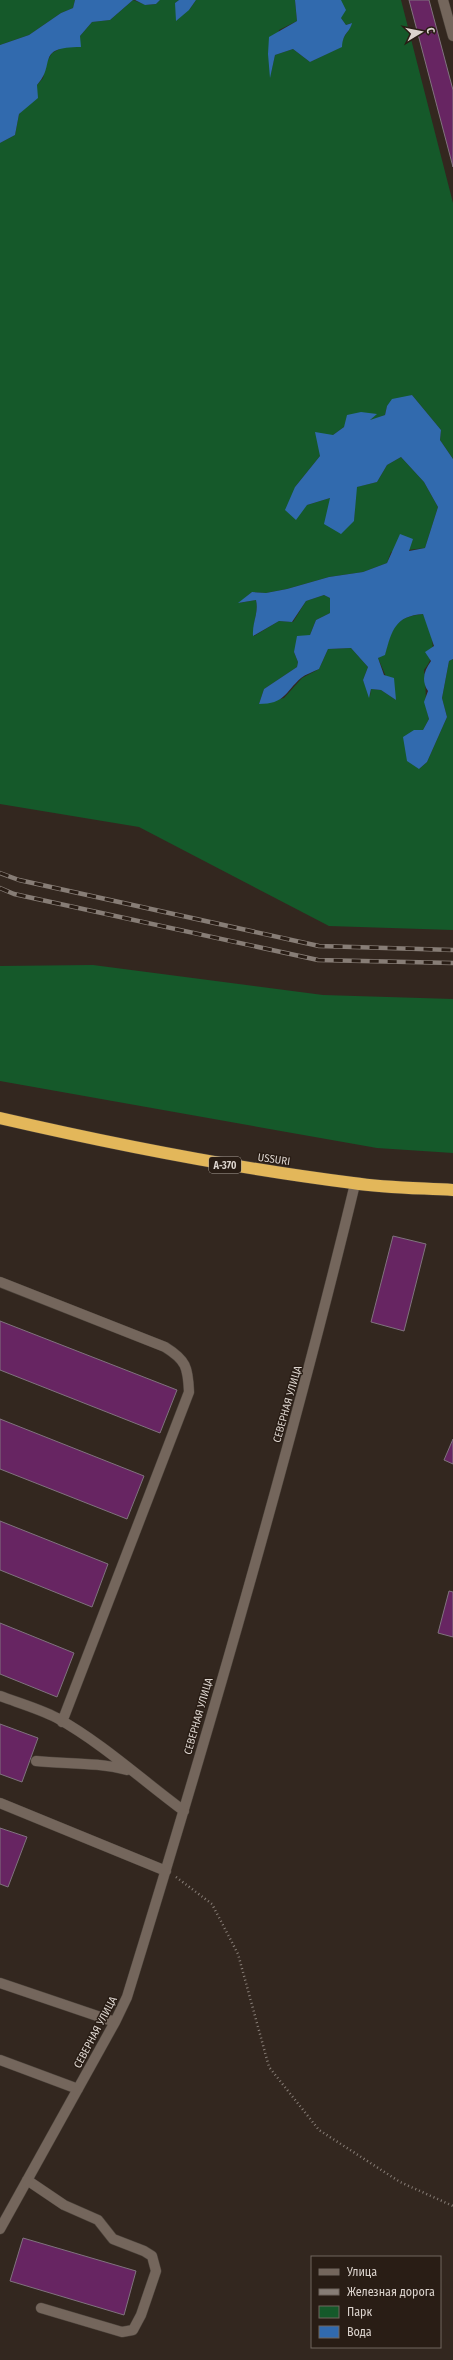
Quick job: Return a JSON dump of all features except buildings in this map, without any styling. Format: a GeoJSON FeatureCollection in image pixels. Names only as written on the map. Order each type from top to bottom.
{"type":"FeatureCollection","features":[{"type":"Feature","properties":{"kind":"highway","name":"USSURI"},"geometry":{"type":"LineString","coordinates":[[0,1118],[218,1164],[355,1184],[453,1190]]}},
{"type":"Feature","properties":{"kind":"street"},"geometry":{"type":"LineString","coordinates":[[443,0],[453,36]]}},
{"type":"Feature","properties":{"kind":"street","name":"СЕВЕРНАЯ УЛИЦА"},"geometry":{"type":"LineString","coordinates":[[0,2229],[115,2022],[127,1997],[184,1810],[314,1353],[355,1184]]}},
{"type":"Feature","properties":{"kind":"street"},"geometry":{"type":"LineString","coordinates":[[0,1282],[165,1347],[181,1357],[188,1372],[189,1392],[62,1722]]}},
{"type":"Feature","properties":{"kind":"street"},"geometry":{"type":"LineString","coordinates":[[0,1696],[62,1722],[109,1751],[129,1770],[184,1810]]}},
{"type":"Feature","properties":{"kind":"street"},"geometry":{"type":"LineString","coordinates":[[36,1761],[69,1765],[108,1765],[129,1770]]}},
{"type":"Feature","properties":{"kind":"street"},"geometry":{"type":"LineString","coordinates":[[0,1802],[166,1871]]}},
{"type":"Feature","properties":{"kind":"street"},"geometry":{"type":"LineString","coordinates":[[0,1983],[115,2022]]}},
{"type":"Feature","properties":{"kind":"street"},"geometry":{"type":"LineString","coordinates":[[0,2060],[78,2089]]}},
{"type":"Feature","properties":{"kind":"street"},"geometry":{"type":"LineString","coordinates":[[27,2180],[64,2205],[98,2220],[113,2239],[144,2251],[152,2256],[156,2264],[156,2271],[141,2316],[133,2330],[122,2332],[41,2308]]}},
{"type":"Feature","properties":{"kind":"path"},"geometry":{"type":"LineString","coordinates":[[166,1871],[212,1904],[238,1954],[269,2067],[319,2130],[400,2182],[453,2206]]}},
{"type":"Feature","properties":{"kind":"green space"},"geometry":{"type":"Polygon","coordinates":[[[0,0],[75,0],[73,8],[61,13],[29,35],[0,45],[0,0]]]}},
{"type":"Feature","properties":{"kind":"green space"},"geometry":{"type":"Polygon","coordinates":[[[133,0],[146,5],[156,4],[160,0],[179,0],[175,3],[189,10],[196,0],[295,0],[297,21],[279,30],[270,77],[275,55],[293,49],[310,62],[341,47],[343,39],[351,23],[346,25],[341,18],[341,0],[401,0],[453,203],[453,459],[440,440],[441,430],[412,395],[387,406],[385,415],[369,421],[376,414],[344,427],[333,435],[320,456],[295,487],[307,505],[330,498],[354,521],[356,487],[377,482],[387,465],[401,457],[424,482],[438,507],[425,548],[391,552],[387,563],[363,572],[329,577],[287,589],[266,593],[252,592],[239,603],[256,600],[257,609],[254,636],[279,621],[293,622],[306,601],[324,595],[330,598],[330,613],[316,620],[310,635],[294,652],[298,662],[297,667],[264,689],[259,704],[284,698],[302,678],[319,669],[328,649],[351,648],[368,667],[363,680],[370,696],[371,689],[381,690],[396,700],[378,658],[385,654],[392,631],[400,621],[423,614],[431,635],[433,649],[429,663],[424,670],[429,719],[423,730],[419,769],[427,762],[447,717],[442,698],[449,661],[453,659],[453,930],[329,926],[139,827],[0,804],[0,143],[15,135],[19,114],[27,106],[37,85],[43,78],[46,63],[52,53],[63,47],[80,47],[80,36],[92,22],[110,20],[133,0]]]}},
{"type":"Feature","properties":{"kind":"green space"},"geometry":{"type":"Polygon","coordinates":[[[93,965],[323,995],[453,999],[453,1153],[377,1148],[0,1081],[0,966],[93,965]]]}},
{"type":"Feature","properties":{"kind":"water"},"geometry":{"type":"Polygon","coordinates":[[[75,0],[133,0],[110,20],[92,22],[80,36],[81,47],[66,48],[52,53],[43,77],[37,85],[38,98],[19,114],[15,135],[0,143],[0,45],[29,35],[61,13],[73,8],[75,0]]]}},
{"type":"Feature","properties":{"kind":"water"},"geometry":{"type":"Polygon","coordinates":[[[135,0],[160,0],[156,4],[145,5],[135,0]]]}},
{"type":"Feature","properties":{"kind":"water"},"geometry":{"type":"Polygon","coordinates":[[[179,0],[196,0],[189,10],[176,21],[175,3],[179,0]]]}},
{"type":"Feature","properties":{"kind":"water"},"geometry":{"type":"Polygon","coordinates":[[[295,0],[341,0],[346,10],[341,18],[346,25],[352,23],[344,38],[342,47],[310,62],[293,49],[275,55],[270,78],[268,54],[269,37],[297,21],[295,0]]]}},
{"type":"Feature","properties":{"kind":"water"},"geometry":{"type":"Polygon","coordinates":[[[412,395],[441,430],[440,440],[453,459],[453,659],[449,661],[442,698],[447,717],[427,762],[419,769],[407,761],[403,737],[414,730],[423,730],[429,719],[424,702],[428,691],[424,676],[431,661],[425,652],[434,646],[423,614],[414,615],[401,621],[396,626],[390,638],[385,655],[378,658],[384,675],[394,678],[396,700],[381,690],[371,689],[369,698],[363,680],[368,667],[351,648],[328,649],[319,669],[301,678],[284,696],[274,702],[259,704],[264,689],[297,667],[298,662],[294,652],[297,636],[310,635],[316,620],[330,613],[330,598],[324,595],[306,601],[292,622],[279,621],[253,636],[253,626],[257,609],[256,600],[238,603],[252,592],[266,593],[287,589],[329,577],[363,572],[387,563],[400,534],[413,539],[409,551],[425,548],[438,507],[424,482],[401,457],[387,465],[377,482],[357,487],[354,521],[341,534],[324,524],[330,498],[307,505],[296,520],[285,510],[295,487],[320,456],[315,432],[333,435],[344,427],[347,415],[361,412],[377,414],[370,420],[385,415],[387,406],[392,399],[412,395]]]}},
{"type":"Feature","properties":{"kind":"railway"},"geometry":{"type":"LineString","coordinates":[[0,873],[19,880],[319,946],[453,950]]}},
{"type":"Feature","properties":{"kind":"railway"},"geometry":{"type":"LineString","coordinates":[[0,888],[14,894],[318,960],[453,963]]}}]}
